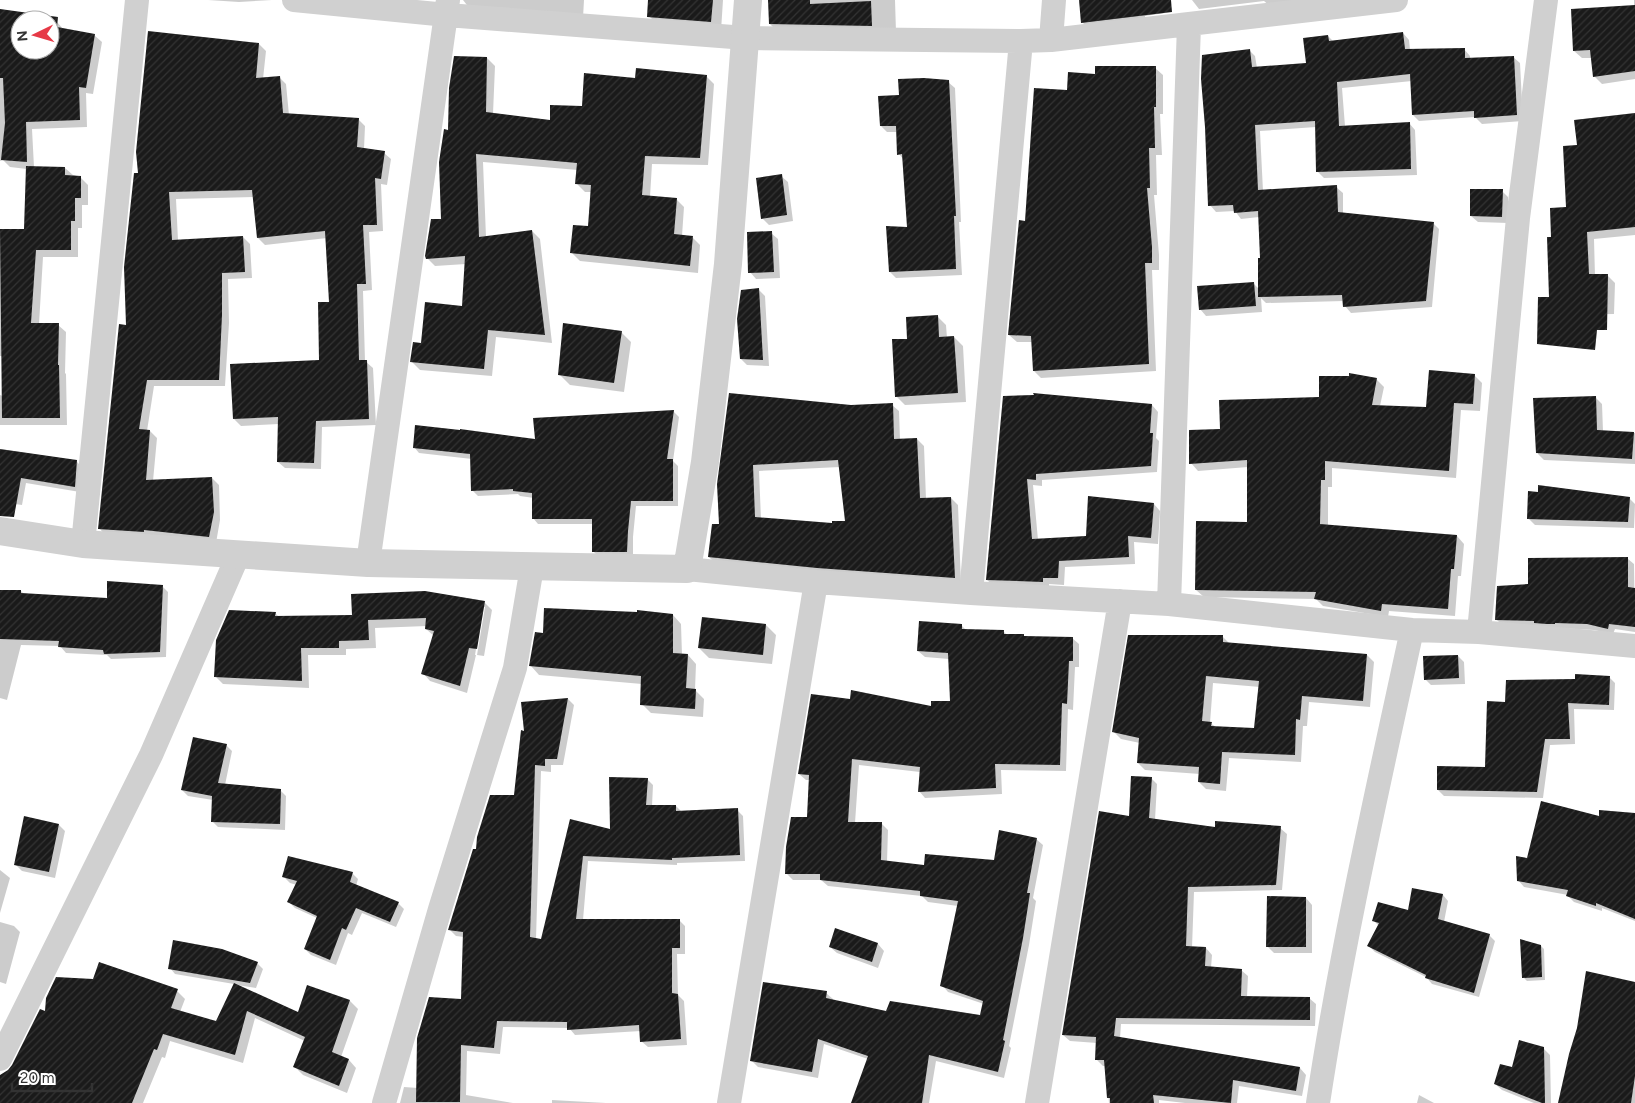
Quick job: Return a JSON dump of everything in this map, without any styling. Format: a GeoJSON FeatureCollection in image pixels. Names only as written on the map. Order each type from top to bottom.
{"type":"FeatureCollection","features":[{"type":"Feature","properties":{"kind":"street"},"geometry":{"type":"LineString","coordinates":[[82,544],[137,0]]}},
{"type":"Feature","properties":{"kind":"street"},"geometry":{"type":"LineString","coordinates":[[294,0],[447,7],[746,38],[1021,41],[1051,40],[1189,25],[1355,2],[1396,0]]}},
{"type":"Feature","properties":{"kind":"street"},"geometry":{"type":"LineString","coordinates":[[687,569],[705,462],[728,264],[748,0]]}},
{"type":"Feature","properties":{"kind":"street"},"geometry":{"type":"LineString","coordinates":[[1051,40],[1054,0]]}},
{"type":"Feature","properties":{"kind":"street"},"geometry":{"type":"LineString","coordinates":[[1479,632],[1518,218],[1546,0]]}},
{"type":"Feature","properties":{"kind":"street"},"geometry":{"type":"LineString","coordinates":[[368,563],[447,7]]}},
{"type":"Feature","properties":{"kind":"street"},"geometry":{"type":"LineString","coordinates":[[1169,604],[1189,25]]}},
{"type":"Feature","properties":{"kind":"street"},"geometry":{"type":"LineString","coordinates":[[971,593],[1021,41]]}},
{"type":"Feature","properties":{"kind":"street"},"geometry":{"type":"LineString","coordinates":[[0,531],[82,544],[368,563],[687,569],[816,582],[1169,604],[1412,630],[1479,632],[1635,646]]}},
{"type":"Feature","properties":{"kind":"street"},"geometry":{"type":"LineString","coordinates":[[0,1059],[151,755],[239,553]]}},
{"type":"Feature","properties":{"kind":"street"},"geometry":{"type":"LineString","coordinates":[[384,1103],[440,909],[514,668],[532,567]]}},
{"type":"Feature","properties":{"kind":"street"},"geometry":{"type":"LineString","coordinates":[[729,1103],[816,582]]}},
{"type":"Feature","properties":{"kind":"street"},"geometry":{"type":"LineString","coordinates":[[1036,1103],[1120,601]]}},
{"type":"Feature","properties":{"kind":"street"},"geometry":{"type":"LineString","coordinates":[[1318,1103],[1328,1034],[1359,877],[1412,630]]}},
{"type":"Feature","properties":{"kind":"building"},"geometry":{"type":"Polygon","coordinates":[[[648,0],[713,0],[711,22],[647,17],[648,0]]]}},
{"type":"Feature","properties":{"kind":"building"},"geometry":{"type":"Polygon","coordinates":[[[768,0],[810,0],[810,4],[871,1],[872,26],[769,24],[768,0]]]}},
{"type":"Feature","properties":{"kind":"building"},"geometry":{"type":"Polygon","coordinates":[[[1079,0],[1171,0],[1172,12],[1081,23],[1079,0]]]}},
{"type":"Feature","properties":{"kind":"building"},"geometry":{"type":"Polygon","coordinates":[[[1635,5],[1635,71],[1593,77],[1590,50],[1573,51],[1571,9],[1635,5]]]}},
{"type":"Feature","properties":{"kind":"building"},"geometry":{"type":"Polygon","coordinates":[[[0,9],[10,10],[10,60],[60,60],[60,28],[95,34],[86,88],[79,87],[80,120],[26,122],[27,162],[1,160],[5,123],[3,78],[0,78],[0,9]]]}},
{"type":"Feature","properties":{"kind":"building"},"geometry":{"type":"Polygon","coordinates":[[[148,31],[259,43],[256,78],[280,76],[283,113],[359,118],[357,147],[385,151],[381,179],[375,178],[377,225],[363,225],[366,284],[357,284],[359,360],[367,360],[369,419],[316,421],[314,463],[277,462],[278,417],[233,419],[230,364],[319,360],[318,302],[329,302],[325,231],[257,238],[252,190],[169,192],[172,240],[243,236],[245,272],[222,273],[219,380],[147,380],[139,429],[150,430],[146,480],[212,477],[214,512],[209,537],[144,530],[144,532],[98,529],[119,324],[126,325],[124,267],[134,173],[138,173],[136,152],[148,31]]]}},
{"type":"Feature","properties":{"kind":"building"},"geometry":{"type":"Polygon","coordinates":[[[1403,32],[1405,49],[1465,48],[1465,58],[1514,56],[1517,115],[1474,118],[1474,111],[1412,115],[1410,74],[1337,82],[1339,126],[1410,122],[1411,169],[1316,172],[1315,121],[1255,125],[1258,190],[1337,185],[1338,212],[1434,222],[1426,301],[1343,307],[1342,295],[1258,297],[1258,258],[1260,258],[1258,211],[1234,213],[1233,205],[1208,206],[1201,79],[1202,55],[1250,49],[1252,67],[1306,63],[1303,38],[1328,35],[1329,41],[1403,32]]]}},
{"type":"Feature","properties":{"kind":"building"},"geometry":{"type":"Polygon","coordinates":[[[454,56],[487,57],[486,112],[550,120],[550,105],[582,106],[584,73],[635,78],[636,68],[707,75],[700,158],[645,156],[642,195],[677,198],[674,234],[693,236],[690,266],[570,253],[573,225],[588,226],[591,185],[575,184],[577,163],[476,154],[479,237],[532,230],[545,335],[488,330],[484,369],[410,362],[413,342],[421,343],[425,302],[462,306],[465,256],[426,259],[425,256],[431,219],[441,219],[439,162],[444,129],[448,130],[449,88],[454,56]]]}},
{"type":"Feature","properties":{"kind":"building"},"geometry":{"type":"Polygon","coordinates":[[[1095,66],[1156,66],[1155,148],[1149,148],[1150,188],[1147,188],[1152,263],[1145,263],[1149,364],[1033,371],[1031,336],[1008,335],[1019,220],[1025,221],[1034,88],[1067,90],[1068,72],[1095,74],[1095,66]]]}},
{"type":"Feature","properties":{"kind":"building"},"geometry":{"type":"Polygon","coordinates":[[[924,78],[949,80],[956,216],[954,216],[956,269],[889,272],[886,226],[907,227],[902,154],[897,155],[896,126],[880,126],[878,96],[899,95],[898,79],[924,78]]]}},
{"type":"Feature","properties":{"kind":"building"},"geometry":{"type":"Polygon","coordinates":[[[1635,113],[1635,227],[1587,232],[1589,274],[1608,274],[1607,330],[1597,330],[1595,350],[1537,344],[1538,297],[1549,297],[1547,237],[1551,237],[1550,208],[1566,207],[1563,146],[1577,145],[1574,120],[1635,113]]]}},
{"type":"Feature","properties":{"kind":"building"},"geometry":{"type":"Polygon","coordinates":[[[26,166],[65,167],[65,175],[81,176],[81,198],[75,198],[75,221],[71,221],[71,250],[36,250],[31,323],[59,323],[60,418],[2,418],[0,229],[24,229],[26,166]]]}},
{"type":"Feature","properties":{"kind":"building"},"geometry":{"type":"Polygon","coordinates":[[[782,174],[787,215],[761,219],[756,178],[782,174]]]}},
{"type":"Feature","properties":{"kind":"building"},"geometry":{"type":"Polygon","coordinates":[[[1470,189],[1503,189],[1502,217],[1470,216],[1470,189]]]}},
{"type":"Feature","properties":{"kind":"building"},"geometry":{"type":"Polygon","coordinates":[[[772,231],[774,272],[748,273],[747,232],[772,231]]]}},
{"type":"Feature","properties":{"kind":"building"},"geometry":{"type":"Polygon","coordinates":[[[1254,282],[1256,306],[1199,310],[1197,286],[1254,282]]]}},
{"type":"Feature","properties":{"kind":"building"},"geometry":{"type":"Polygon","coordinates":[[[759,288],[763,360],[740,359],[737,319],[741,290],[759,288]]]}},
{"type":"Feature","properties":{"kind":"building"},"geometry":{"type":"Polygon","coordinates":[[[938,315],[939,337],[954,336],[958,393],[895,397],[892,339],[907,339],[906,317],[938,315]]]}},
{"type":"Feature","properties":{"kind":"building"},"geometry":{"type":"Polygon","coordinates":[[[563,323],[622,331],[614,383],[558,375],[563,323]]]}},
{"type":"Feature","properties":{"kind":"building"},"geometry":{"type":"Polygon","coordinates":[[[1429,370],[1475,374],[1473,404],[1454,403],[1449,471],[1325,461],[1325,480],[1321,480],[1320,524],[1457,535],[1454,569],[1451,569],[1448,609],[1382,604],[1381,611],[1314,599],[1316,592],[1195,590],[1196,521],[1247,522],[1247,460],[1189,464],[1189,430],[1220,429],[1219,400],[1319,397],[1319,376],[1349,376],[1349,373],[1377,378],[1372,405],[1426,407],[1429,370]]]}},
{"type":"Feature","properties":{"kind":"building"},"geometry":{"type":"Polygon","coordinates":[[[729,393],[851,405],[893,403],[894,439],[917,438],[920,498],[951,497],[955,578],[817,568],[708,557],[712,524],[719,524],[717,484],[729,393]],[[838,460],[753,465],[755,517],[832,523],[832,521],[845,521],[838,460]]]}},
{"type":"Feature","properties":{"kind":"building"},"geometry":{"type":"Polygon","coordinates":[[[1033,393],[1152,404],[1150,433],[1153,433],[1151,466],[1036,474],[1036,480],[1027,479],[1032,539],[1086,536],[1088,496],[1154,503],[1151,538],[1128,536],[1129,557],[1059,561],[1058,578],[1043,578],[1043,582],[986,580],[1003,396],[1034,395],[1033,393]]]}},
{"type":"Feature","properties":{"kind":"building"},"geometry":{"type":"Polygon","coordinates":[[[1596,396],[1597,430],[1634,432],[1632,459],[1536,453],[1533,398],[1596,396]]]}},
{"type":"Feature","properties":{"kind":"building"},"geometry":{"type":"Polygon","coordinates":[[[674,410],[667,459],[673,459],[673,501],[631,501],[627,552],[592,552],[592,519],[532,519],[532,493],[513,491],[513,489],[471,491],[470,454],[413,448],[415,425],[535,439],[533,418],[674,410]]]}},
{"type":"Feature","properties":{"kind":"building"},"geometry":{"type":"Polygon","coordinates":[[[0,449],[77,460],[75,487],[21,478],[14,517],[0,516],[0,449]]]}},
{"type":"Feature","properties":{"kind":"building"},"geometry":{"type":"Polygon","coordinates":[[[1538,485],[1630,497],[1628,522],[1527,519],[1528,491],[1538,492],[1538,485]]]}},
{"type":"Feature","properties":{"kind":"building"},"geometry":{"type":"Polygon","coordinates":[[[1628,557],[1628,587],[1635,588],[1635,627],[1609,624],[1608,629],[1587,624],[1547,624],[1534,623],[1534,621],[1495,620],[1497,586],[1528,584],[1528,558],[1628,557]]]}},
{"type":"Feature","properties":{"kind":"building"},"geometry":{"type":"Polygon","coordinates":[[[107,581],[163,585],[160,652],[104,654],[103,650],[58,647],[59,641],[0,639],[0,590],[21,590],[21,593],[107,598],[107,581]]]}},
{"type":"Feature","properties":{"kind":"building"},"geometry":{"type":"Polygon","coordinates":[[[425,591],[485,601],[477,649],[469,648],[460,686],[421,674],[434,631],[425,629],[426,618],[368,620],[369,640],[339,641],[339,648],[301,648],[302,681],[214,677],[216,640],[229,610],[276,612],[275,616],[352,615],[351,594],[425,591]]]}},
{"type":"Feature","properties":{"kind":"building"},"geometry":{"type":"Polygon","coordinates":[[[544,608],[637,612],[637,610],[673,614],[673,653],[688,654],[686,688],[696,689],[695,709],[640,705],[641,676],[529,666],[535,632],[543,633],[544,608]]]}},
{"type":"Feature","properties":{"kind":"building"},"geometry":{"type":"Polygon","coordinates":[[[702,617],[766,624],[763,655],[698,648],[702,617]]]}},
{"type":"Feature","properties":{"kind":"building"},"geometry":{"type":"Polygon","coordinates":[[[919,621],[962,624],[962,629],[1004,630],[1004,634],[1073,637],[1073,661],[1069,661],[1067,704],[1062,703],[1060,765],[995,764],[996,788],[918,792],[920,767],[852,759],[848,822],[882,822],[881,860],[924,865],[925,854],[994,860],[999,830],[1037,838],[1027,893],[1030,893],[1023,938],[998,1072],[929,1055],[922,1103],[851,1103],[868,1056],[818,1039],[812,1072],[750,1061],[763,982],[827,991],[826,998],[886,1011],[890,1001],[980,1015],[983,1001],[940,986],[958,901],[920,896],[920,891],[820,880],[820,874],[785,874],[786,847],[791,817],[807,817],[809,775],[798,774],[811,694],[850,699],[851,690],[931,706],[931,701],[950,701],[948,653],[917,651],[919,621]]]}},
{"type":"Feature","properties":{"kind":"building"},"geometry":{"type":"Polygon","coordinates":[[[1128,635],[1223,635],[1223,642],[1367,654],[1363,701],[1302,696],[1300,720],[1296,719],[1295,755],[1222,752],[1220,784],[1198,782],[1199,767],[1137,763],[1139,738],[1112,732],[1128,635]],[[1206,676],[1202,721],[1212,722],[1211,726],[1254,728],[1259,681],[1206,676]]]}},
{"type":"Feature","properties":{"kind":"building"},"geometry":{"type":"Polygon","coordinates":[[[1458,655],[1459,678],[1424,680],[1423,656],[1458,655]]]}},
{"type":"Feature","properties":{"kind":"building"},"geometry":{"type":"Polygon","coordinates":[[[1575,674],[1610,676],[1609,705],[1568,703],[1570,739],[1545,739],[1537,792],[1437,790],[1437,766],[1485,767],[1487,701],[1505,702],[1506,680],[1575,679],[1575,674]]]}},
{"type":"Feature","properties":{"kind":"building"},"geometry":{"type":"Polygon","coordinates":[[[568,698],[557,759],[545,759],[545,766],[535,765],[530,937],[541,939],[570,819],[610,829],[609,777],[648,778],[646,805],[676,805],[676,811],[738,808],[740,855],[672,858],[672,860],[583,856],[576,919],[680,919],[680,948],[672,948],[672,993],[678,994],[681,1039],[640,1042],[639,1025],[567,1030],[567,1022],[497,1021],[494,1048],[461,1045],[460,1102],[416,1102],[417,1038],[429,997],[461,999],[463,932],[448,930],[473,849],[476,849],[477,837],[490,795],[514,795],[521,730],[524,731],[521,702],[568,698]]]}},
{"type":"Feature","properties":{"kind":"building"},"geometry":{"type":"Polygon","coordinates":[[[193,737],[227,744],[218,783],[281,789],[280,824],[211,822],[212,796],[181,790],[193,737]]]}},
{"type":"Feature","properties":{"kind":"building"},"geometry":{"type":"Polygon","coordinates":[[[1131,776],[1152,777],[1149,818],[1215,827],[1215,821],[1281,826],[1276,885],[1188,887],[1186,946],[1206,947],[1205,966],[1242,969],[1241,996],[1310,997],[1310,1020],[1116,1018],[1114,1036],[1300,1067],[1296,1091],[1233,1080],[1231,1103],[1153,1095],[1154,1103],[1110,1103],[1110,1098],[1107,1098],[1104,1060],[1095,1060],[1096,1037],[1062,1035],[1099,811],[1129,816],[1131,776]]]}},
{"type":"Feature","properties":{"kind":"building"},"geometry":{"type":"Polygon","coordinates":[[[1541,801],[1599,816],[1599,810],[1635,813],[1635,919],[1596,903],[1596,906],[1566,896],[1568,890],[1517,881],[1516,856],[1527,858],[1541,801]]]}},
{"type":"Feature","properties":{"kind":"building"},"geometry":{"type":"Polygon","coordinates":[[[24,816],[59,824],[49,872],[14,865],[24,816]]]}},
{"type":"Feature","properties":{"kind":"building"},"geometry":{"type":"Polygon","coordinates":[[[288,856],[353,872],[350,882],[399,902],[390,922],[356,908],[346,930],[342,928],[330,960],[304,949],[317,916],[287,902],[297,881],[282,877],[288,856]]]}},
{"type":"Feature","properties":{"kind":"building"},"geometry":{"type":"Polygon","coordinates":[[[1412,888],[1443,894],[1438,919],[1490,934],[1474,993],[1425,978],[1426,975],[1367,946],[1379,923],[1372,921],[1378,902],[1408,910],[1412,888]]]}},
{"type":"Feature","properties":{"kind":"building"},"geometry":{"type":"Polygon","coordinates":[[[1267,896],[1306,897],[1306,947],[1266,947],[1267,896]]]}},
{"type":"Feature","properties":{"kind":"building"},"geometry":{"type":"Polygon","coordinates":[[[835,928],[878,943],[872,962],[829,947],[835,928]]]}},
{"type":"Feature","properties":{"kind":"building"},"geometry":{"type":"Polygon","coordinates":[[[1520,939],[1541,945],[1542,977],[1522,978],[1520,939]]]}},
{"type":"Feature","properties":{"kind":"building"},"geometry":{"type":"Polygon","coordinates":[[[173,940],[222,949],[258,962],[250,983],[168,969],[173,940]]]}},
{"type":"Feature","properties":{"kind":"building"},"geometry":{"type":"Polygon","coordinates":[[[99,962],[178,989],[171,1008],[216,1021],[234,983],[298,1012],[307,985],[350,1000],[332,1052],[349,1059],[339,1086],[293,1067],[305,1037],[247,1011],[235,1055],[163,1034],[157,1050],[154,1049],[132,1103],[0,1103],[0,1075],[12,1065],[40,1009],[45,1011],[46,998],[56,977],[93,979],[99,962]]]}},
{"type":"Feature","properties":{"kind":"building"},"geometry":{"type":"Polygon","coordinates":[[[1586,971],[1635,982],[1635,1076],[1631,1103],[1558,1103],[1577,1028],[1586,971]]]}},
{"type":"Feature","properties":{"kind":"building"},"geometry":{"type":"Polygon","coordinates":[[[1519,1040],[1544,1047],[1545,1103],[1494,1084],[1500,1064],[1512,1067],[1519,1040]]]}}]}
